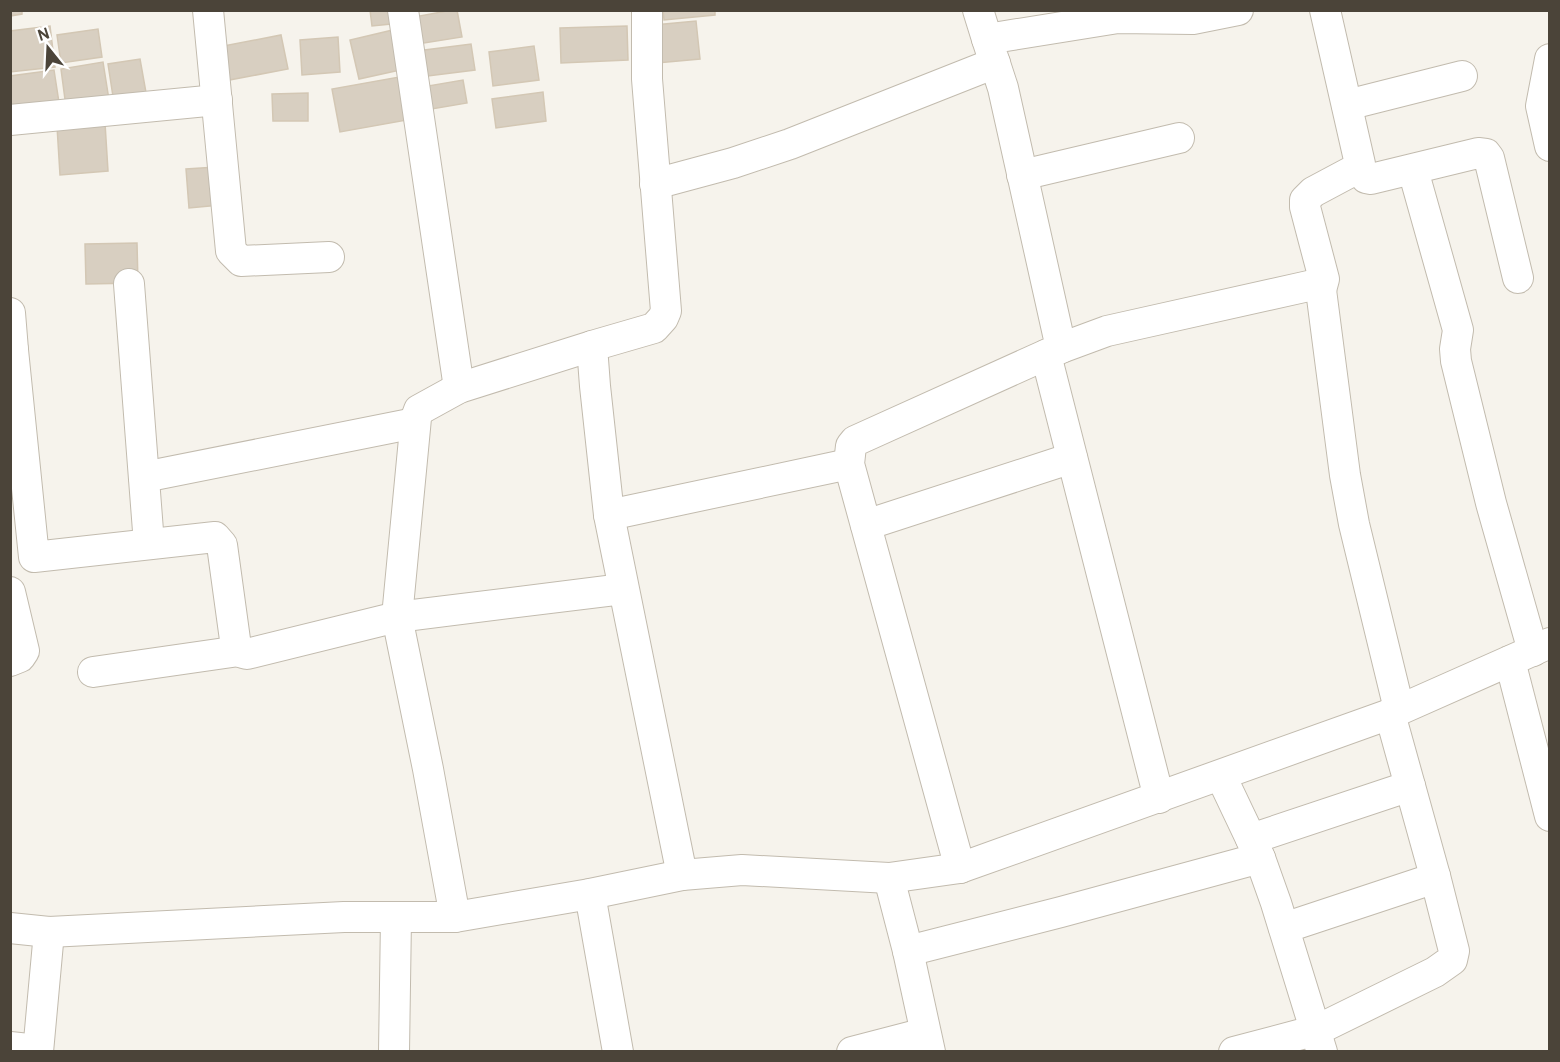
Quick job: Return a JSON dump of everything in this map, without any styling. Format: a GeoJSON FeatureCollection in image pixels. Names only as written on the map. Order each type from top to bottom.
{"type":"FeatureCollection","features":[{"type":"Feature","properties":{"kind":"street"},"geometry":{"type":"LineString","coordinates":[[208,10],[230,246],[234,257],[249,262],[329,257]]}},
{"type":"Feature","properties":{"kind":"street"},"geometry":{"type":"LineString","coordinates":[[403,10],[459,388]]}},
{"type":"Feature","properties":{"kind":"street"},"geometry":{"type":"LineString","coordinates":[[455,917],[397,617],[415,423],[419,410],[459,388],[654,328],[663,318],[666,311],[647,79],[647,10]]}},
{"type":"Feature","properties":{"kind":"street"},"geometry":{"type":"LineString","coordinates":[[978,10],[1003,88],[1022,175],[1072,459],[1159,798]]}},
{"type":"Feature","properties":{"kind":"street"},"geometry":{"type":"LineString","coordinates":[[656,184],[733,163],[790,144],[991,51],[1118,18],[1161,14],[1193,18],[1238,10]]}},
{"type":"Feature","properties":{"kind":"street"},"geometry":{"type":"LineString","coordinates":[[1325,10],[1359,161],[1358,168],[1371,179],[1478,153],[1486,154],[1489,158],[1518,278]]}},
{"type":"Feature","properties":{"kind":"street"},"geometry":{"type":"LineString","coordinates":[[1549,67],[1541,106],[1550,146]]}},
{"type":"Feature","properties":{"kind":"street"},"geometry":{"type":"LineString","coordinates":[[1347,105],[1462,76]]}},
{"type":"Feature","properties":{"kind":"street"},"geometry":{"type":"LineString","coordinates":[[10,120],[217,100]]}},
{"type":"Feature","properties":{"kind":"street"},"geometry":{"type":"LineString","coordinates":[[1022,175],[1179,138]]}},
{"type":"Feature","properties":{"kind":"street"},"geometry":{"type":"LineString","coordinates":[[1234,1052],[1320,1041],[1435,972],[1452,960],[1454,951],[1410,786],[1354,524],[1345,475],[1321,290],[1324,279],[1305,207],[1305,200],[1313,192],[1358,168]]}},
{"type":"Feature","properties":{"kind":"street"},"geometry":{"type":"LineString","coordinates":[[1413,170],[1458,330],[1456,361],[1531,652],[1550,816]]}},
{"type":"Feature","properties":{"kind":"street"},"geometry":{"type":"LineString","coordinates":[[129,284],[149,544]]}},
{"type":"Feature","properties":{"kind":"street"},"geometry":{"type":"LineString","coordinates":[[960,868],[849,464],[851,446],[855,441],[1053,352],[1107,331],[1313,285],[1321,290]]}},
{"type":"Feature","properties":{"kind":"street"},"geometry":{"type":"LineString","coordinates":[[10,313],[22,559],[214,537],[222,545],[236,647],[239,651]]}},
{"type":"Feature","properties":{"kind":"street"},"geometry":{"type":"LineString","coordinates":[[592,346],[609,515],[682,875]]}},
{"type":"Feature","properties":{"kind":"street"},"geometry":{"type":"LineString","coordinates":[[144,477],[415,423]]}},
{"type":"Feature","properties":{"kind":"street"},"geometry":{"type":"LineString","coordinates":[[866,525],[1072,459]]}},
{"type":"Feature","properties":{"kind":"street"},"geometry":{"type":"LineString","coordinates":[[609,515],[849,464]]}},
{"type":"Feature","properties":{"kind":"street"},"geometry":{"type":"LineString","coordinates":[[93,672],[239,651],[247,654],[397,617],[623,589]]}},
{"type":"Feature","properties":{"kind":"street"},"geometry":{"type":"LineString","coordinates":[[10,592],[24,651],[20,657],[10,661]]}},
{"type":"Feature","properties":{"kind":"street"},"geometry":{"type":"LineString","coordinates":[[10,928],[49,932],[344,917],[455,917],[590,894],[682,875],[742,870],[889,878],[960,868],[1394,712],[1531,652]]}},
{"type":"Feature","properties":{"kind":"street"},"geometry":{"type":"LineString","coordinates":[[1221,776],[1255,848],[1284,928],[1320,1041]]}},
{"type":"Feature","properties":{"kind":"street"},"geometry":{"type":"LineString","coordinates":[[908,951],[1061,912],[1255,848],[1410,786]]}},
{"type":"Feature","properties":{"kind":"street"},"geometry":{"type":"LineString","coordinates":[[1284,928],[1429,880],[1435,876]]}},
{"type":"Feature","properties":{"kind":"street"},"geometry":{"type":"LineString","coordinates":[[852,1052],[928,1042],[889,878]]}},
{"type":"Feature","properties":{"kind":"street"},"geometry":{"type":"LineString","coordinates":[[590,894],[618,1052]]}},
{"type":"Feature","properties":{"kind":"street"},"geometry":{"type":"LineString","coordinates":[[394,1052],[396,918]]}},
{"type":"Feature","properties":{"kind":"street"},"geometry":{"type":"LineString","coordinates":[[29,1049],[49,932]]}},
{"type":"Feature","properties":{"kind":"building"},"geometry":{"type":"Polygon","coordinates":[[[10,10],[22,10],[22,14],[10,16],[10,10]]]}},
{"type":"Feature","properties":{"kind":"building"},"geometry":{"type":"Polygon","coordinates":[[[370,10],[399,10],[401,23],[372,26],[370,10]]]}},
{"type":"Feature","properties":{"kind":"building"},"geometry":{"type":"Polygon","coordinates":[[[457,10],[462,37],[418,44],[414,17],[457,10]]]}},
{"type":"Feature","properties":{"kind":"building"},"geometry":{"type":"Polygon","coordinates":[[[663,10],[715,10],[715,15],[664,20],[663,10]]]}},
{"type":"Feature","properties":{"kind":"building"},"geometry":{"type":"Polygon","coordinates":[[[696,21],[700,59],[657,63],[654,25],[696,21]]]}},
{"type":"Feature","properties":{"kind":"building"},"geometry":{"type":"Polygon","coordinates":[[[50,26],[55,67],[10,72],[10,31],[50,26]]]}},
{"type":"Feature","properties":{"kind":"building"},"geometry":{"type":"Polygon","coordinates":[[[627,26],[628,60],[561,63],[560,28],[627,26]]]}},
{"type":"Feature","properties":{"kind":"building"},"geometry":{"type":"Polygon","coordinates":[[[98,29],[102,57],[61,63],[57,35],[98,29]]]}},
{"type":"Feature","properties":{"kind":"building"},"geometry":{"type":"Polygon","coordinates":[[[397,29],[405,69],[359,79],[350,40],[397,29]]]}},
{"type":"Feature","properties":{"kind":"building"},"geometry":{"type":"Polygon","coordinates":[[[281,35],[288,69],[224,81],[218,47],[281,35]]]}},
{"type":"Feature","properties":{"kind":"building"},"geometry":{"type":"Polygon","coordinates":[[[338,37],[340,72],[302,75],[300,40],[338,37]]]}},
{"type":"Feature","properties":{"kind":"building"},"geometry":{"type":"Polygon","coordinates":[[[471,44],[475,70],[420,77],[417,51],[471,44]]]}},
{"type":"Feature","properties":{"kind":"building"},"geometry":{"type":"Polygon","coordinates":[[[534,46],[539,80],[493,86],[489,52],[534,46]]]}},
{"type":"Feature","properties":{"kind":"building"},"geometry":{"type":"Polygon","coordinates":[[[140,59],[147,98],[114,103],[108,64],[140,59]]]}},
{"type":"Feature","properties":{"kind":"building"},"geometry":{"type":"Polygon","coordinates":[[[103,62],[109,100],[66,107],[61,69],[103,62]]]}},
{"type":"Feature","properties":{"kind":"building"},"geometry":{"type":"Polygon","coordinates":[[[54,70],[60,109],[10,116],[10,76],[54,70]]]}},
{"type":"Feature","properties":{"kind":"building"},"geometry":{"type":"Polygon","coordinates":[[[399,77],[407,120],[340,132],[332,89],[399,77]]]}},
{"type":"Feature","properties":{"kind":"building"},"geometry":{"type":"Polygon","coordinates":[[[463,80],[467,103],[426,110],[422,87],[463,80]]]}},
{"type":"Feature","properties":{"kind":"building"},"geometry":{"type":"Polygon","coordinates":[[[543,92],[546,121],[496,128],[492,99],[543,92]]]}},
{"type":"Feature","properties":{"kind":"building"},"geometry":{"type":"Polygon","coordinates":[[[308,93],[308,121],[273,121],[272,94],[308,93]]]}},
{"type":"Feature","properties":{"kind":"building"},"geometry":{"type":"Polygon","coordinates":[[[105,123],[108,171],[60,175],[57,126],[105,123]]]}},
{"type":"Feature","properties":{"kind":"building"},"geometry":{"type":"Polygon","coordinates":[[[216,167],[220,205],[189,208],[186,169],[216,167]]]}},
{"type":"Feature","properties":{"kind":"building"},"geometry":{"type":"Polygon","coordinates":[[[137,243],[138,283],[86,284],[85,244],[137,243]]]}}]}
